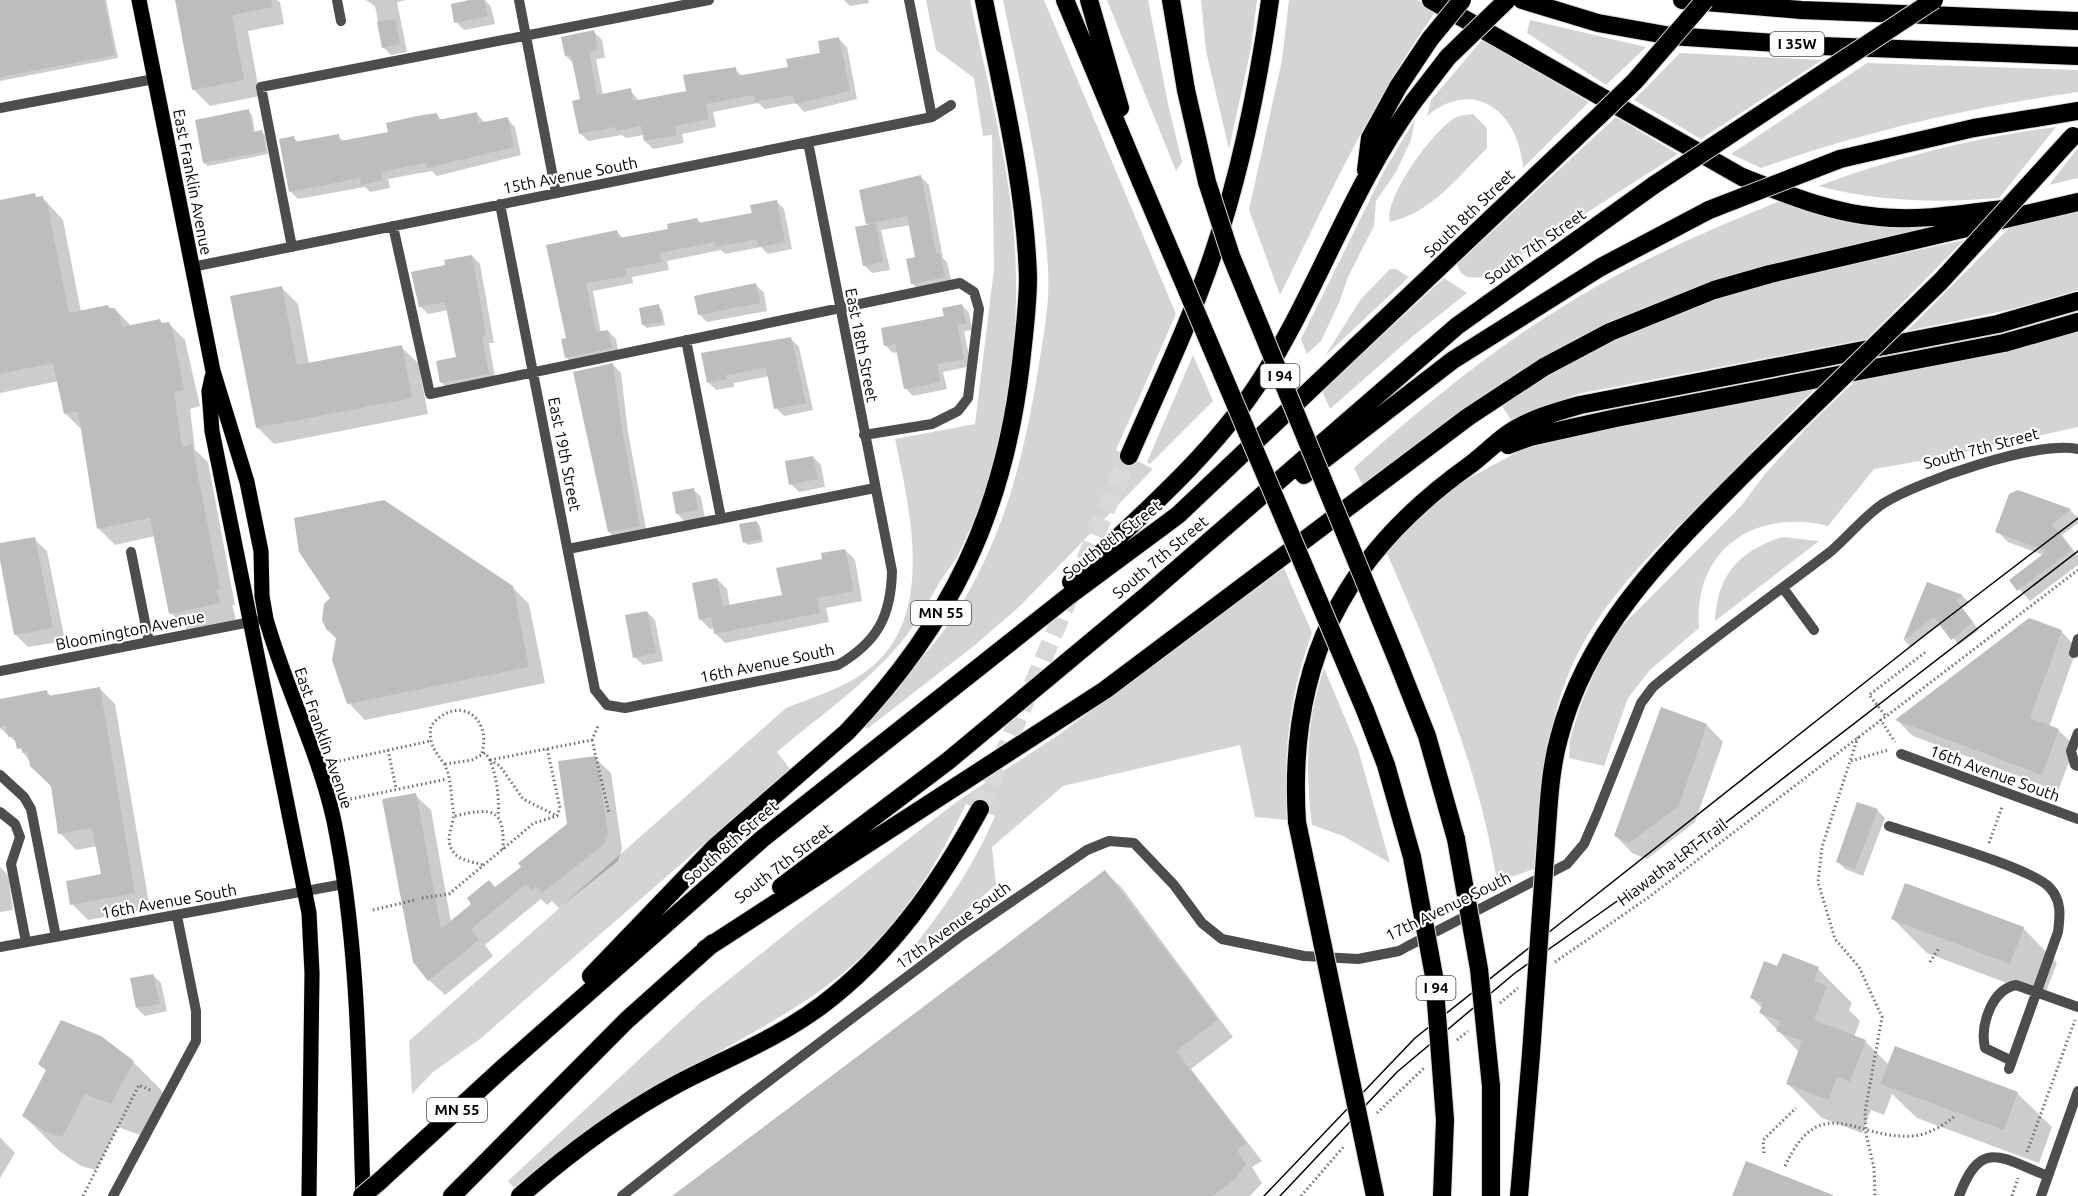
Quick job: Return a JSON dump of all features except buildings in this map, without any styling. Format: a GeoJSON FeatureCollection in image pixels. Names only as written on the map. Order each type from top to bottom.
{"type":"FeatureCollection","features":[{"type":"Feature","properties":{"kind":"highway","name":"MN 55"},"geometry":{"type":"LineString","coordinates":[[363,1196],[504,1067],[715,847],[838,740],[867,711],[929,633],[973,551],[994,496],[1009,444],[1017,401],[1028,280],[1017,176],[984,0]]}},
{"type":"Feature","properties":{"kind":"highway","name":"I 94"},"geometry":{"type":"LineString","coordinates":[[1065,0],[1365,710],[1386,765],[1412,857],[1434,976],[1445,1120],[1442,1196]]}},
{"type":"Feature","properties":{"kind":"highway"},"geometry":{"type":"LineString","coordinates":[[1089,0],[1141,182]]}},
{"type":"Feature","properties":{"kind":"highway","name":"I 94"},"geometry":{"type":"LineString","coordinates":[[1171,0],[1198,149],[1228,247],[1430,745],[1456,839],[1479,969],[1491,1086],[1491,1196]]}},
{"type":"Feature","properties":{"kind":"highway"},"geometry":{"type":"LineString","coordinates":[[1129,456],[1202,286],[1221,230],[1260,72],[1270,0]]}},
{"type":"Feature","properties":{"kind":"highway"},"geometry":{"type":"LineString","coordinates":[[1431,0],[1742,177],[1808,202],[1857,214],[1904,218],[2008,209],[2078,195]]}},
{"type":"Feature","properties":{"kind":"highway"},"geometry":{"type":"LineString","coordinates":[[1365,178],[1370,138],[1398,87],[1430,39],[1462,0]]}},
{"type":"Feature","properties":{"kind":"highway"},"geometry":{"type":"LineString","coordinates":[[1005,646],[1183,473],[1231,421],[1286,338],[1365,178],[1414,101],[1455,50],[1507,0]]}},
{"type":"Feature","properties":{"kind":"highway","name":"I 35W"},"geometry":{"type":"LineString","coordinates":[[1522,0],[1598,23],[1671,36],[1821,46],[2078,56]]}},
{"type":"Feature","properties":{"kind":"highway","name":"I 35W"},"geometry":{"type":"LineString","coordinates":[[1682,0],[1801,10],[2078,21]]}},
{"type":"Feature","properties":{"kind":"highway","name":"South 8th Street"},"geometry":{"type":"LineString","coordinates":[[504,1067],[762,839],[1005,646],[1178,515],[1635,81],[1705,0]]}},
{"type":"Feature","properties":{"kind":"highway","name":"South 7th Street"},"geometry":{"type":"LineString","coordinates":[[452,1196],[627,1020],[705,949],[789,881],[948,761],[1146,596],[1457,326],[1654,185],[1934,0]]}},
{"type":"Feature","properties":{"kind":"highway"},"geometry":{"type":"LineString","coordinates":[[1146,596],[1453,360],[1601,267],[1709,210],[1840,159],[1984,126],[2078,111]]}},
{"type":"Feature","properties":{"kind":"highway"},"geometry":{"type":"LineString","coordinates":[[1519,1196],[1554,760],[1570,701],[1599,643],[1622,606],[1663,556],[1941,281],[2049,166],[2078,129]]}},
{"type":"Feature","properties":{"kind":"highway"},"geometry":{"type":"LineString","coordinates":[[705,949],[1105,690],[1468,417],[1544,367],[1610,332],[1714,290],[1770,274],[2078,202]]}},
{"type":"Feature","properties":{"kind":"highway"},"geometry":{"type":"LineString","coordinates":[[1375,1196],[1297,822],[1295,750],[1302,703],[1315,656],[1337,609],[1363,569],[1412,510],[1506,435],[1529,423],[1580,405],[1998,324],[2078,301]]}},
{"type":"Feature","properties":{"kind":"highway"},"geometry":{"type":"LineString","coordinates":[[1486,453],[1530,437],[1604,420],[2004,343],[2078,322]]}},
{"type":"Feature","properties":{"kind":"highway"},"geometry":{"type":"LineString","coordinates":[[520,1196],[586,1142],[643,1104],[783,1030],[823,1005],[868,966],[915,913],[947,868],[980,809]]}},
{"type":"Feature","properties":{"kind":"main road","name":"East Franklin Avenue"},"geometry":{"type":"LineString","coordinates":[[139,0],[213,371],[247,482],[261,551],[262,596],[266,619],[275,651],[326,789],[344,884],[356,982],[363,1196]]}},
{"type":"Feature","properties":{"kind":"main road","name":"East Franklin Avenue"},"geometry":{"type":"LineString","coordinates":[[213,371],[209,391],[212,431],[312,938],[309,1196]]}},
{"type":"Feature","properties":{"kind":"street"},"geometry":{"type":"LineString","coordinates":[[337,0],[342,21]]}},
{"type":"Feature","properties":{"kind":"street"},"geometry":{"type":"LineString","coordinates":[[519,0],[556,193]]}},
{"type":"Feature","properties":{"kind":"street"},"geometry":{"type":"LineString","coordinates":[[292,246],[261,87],[709,0]]}},
{"type":"Feature","properties":{"kind":"street"},"geometry":{"type":"LineString","coordinates":[[909,0],[932,117]]}},
{"type":"Feature","properties":{"kind":"street"},"geometry":{"type":"LineString","coordinates":[[0,108],[154,79]]}},
{"type":"Feature","properties":{"kind":"street","name":"15th Avenue South"},"geometry":{"type":"LineString","coordinates":[[192,267],[932,117],[951,105]]}},
{"type":"Feature","properties":{"kind":"street","name":"East 18th Street"},"geometry":{"type":"LineString","coordinates":[[808,142],[888,554]]}},
{"type":"Feature","properties":{"kind":"street","name":"East 19th Street"},"geometry":{"type":"LineString","coordinates":[[500,204],[595,690],[607,705]]}},
{"type":"Feature","properties":{"kind":"street"},"geometry":{"type":"LineString","coordinates":[[393,226],[430,394],[960,283],[974,292],[979,309],[968,398],[958,411],[932,424],[864,435]]}},
{"type":"Feature","properties":{"kind":"street"},"geometry":{"type":"LineString","coordinates":[[686,340],[721,519]]}},
{"type":"Feature","properties":{"kind":"street","name":"South 7th Street"},"geometry":{"type":"LineString","coordinates":[[1849,536],[1881,505],[1909,488],[2024,453],[2073,448]]}},
{"type":"Feature","properties":{"kind":"street"},"geometry":{"type":"LineString","coordinates":[[568,549],[875,488]]}},
{"type":"Feature","properties":{"kind":"street","name":"17th Avenue South"},"geometry":{"type":"LineString","coordinates":[[622,1196],[745,1099],[961,936],[1087,850],[1109,840],[1134,843],[1174,885],[1202,923],[1222,939],[1304,956],[1358,959],[1399,951],[1567,864],[1584,844],[1641,702],[1653,687],[1849,536]]}},
{"type":"Feature","properties":{"kind":"street"},"geometry":{"type":"LineString","coordinates":[[131,552],[149,642]]}},
{"type":"Feature","properties":{"kind":"street","name":"16th Avenue South"},"geometry":{"type":"LineString","coordinates":[[607,705],[625,708],[838,665],[857,654],[874,636],[885,617],[891,596],[892,571],[888,554]]}},
{"type":"Feature","properties":{"kind":"street"},"geometry":{"type":"LineString","coordinates":[[1783,588],[1814,630]]}},
{"type":"Feature","properties":{"kind":"street","name":"Bloomington Avenue"},"geometry":{"type":"LineString","coordinates":[[0,671],[266,619]]}},
{"type":"Feature","properties":{"kind":"street"},"geometry":{"type":"LineString","coordinates":[[2074,653],[2078,639]]}},
{"type":"Feature","properties":{"kind":"street"},"geometry":{"type":"LineString","coordinates":[[2078,732],[2071,751],[2075,765],[2078,766]]}},
{"type":"Feature","properties":{"kind":"street","name":"16th Avenue South"},"geometry":{"type":"LineString","coordinates":[[1901,754],[2078,819]]}},
{"type":"Feature","properties":{"kind":"street"},"geometry":{"type":"LineString","coordinates":[[0,775],[24,797],[31,809],[56,937]]}},
{"type":"Feature","properties":{"kind":"street"},"geometry":{"type":"LineString","coordinates":[[0,813],[15,824],[20,837],[12,864],[26,942]]}},
{"type":"Feature","properties":{"kind":"street"},"geometry":{"type":"LineString","coordinates":[[1889,826],[2030,873],[2050,888],[2060,909],[2058,932],[2037,992],[2010,1065],[1985,1048],[1982,1036],[1995,997],[2005,987],[2016,985],[2037,992],[2078,1009]]}},
{"type":"Feature","properties":{"kind":"street","name":"16th Avenue South"},"geometry":{"type":"LineString","coordinates":[[0,947],[344,884]]}},
{"type":"Feature","properties":{"kind":"street"},"geometry":{"type":"LineString","coordinates":[[113,1196],[196,1041],[196,1011],[177,916]]}},
{"type":"Feature","properties":{"kind":"street"},"geometry":{"type":"LineString","coordinates":[[2041,1196],[2078,1091]]}},
{"type":"Feature","properties":{"kind":"street"},"geometry":{"type":"LineString","coordinates":[[1959,1196],[1972,1166],[1983,1158],[1996,1157],[2048,1176]]}},
{"type":"Feature","properties":{"kind":"path","name":"Hiawatha LRT Trail"},"geometry":{"type":"LineString","coordinates":[[1552,964],[1649,897],[2078,570]]}},
{"type":"Feature","properties":{"kind":"path"},"geometry":{"type":"LineString","coordinates":[[1885,715],[1869,695],[1927,651]]}},
{"type":"Feature","properties":{"kind":"path"},"geometry":{"type":"LineString","coordinates":[[445,764],[472,760],[482,753],[484,742],[478,717],[456,710],[442,714],[431,726],[430,741],[434,752],[445,764],[454,816],[449,831],[452,849],[464,860],[485,866]]}},
{"type":"Feature","properties":{"kind":"path"},"geometry":{"type":"LineString","coordinates":[[1880,719],[1901,754]]}},
{"type":"Feature","properties":{"kind":"path"},"geometry":{"type":"LineString","coordinates":[[598,726],[591,740],[609,813]]}},
{"type":"Feature","properties":{"kind":"path"},"geometry":{"type":"LineString","coordinates":[[1859,735],[1822,847],[1818,882],[1835,939],[1859,967],[1882,1017],[1865,1112],[1874,1168],[1875,1196]]}},
{"type":"Feature","properties":{"kind":"path"},"geometry":{"type":"LineString","coordinates":[[490,760],[591,740]]}},
{"type":"Feature","properties":{"kind":"path"},"geometry":{"type":"LineString","coordinates":[[334,762],[430,741]]}},
{"type":"Feature","properties":{"kind":"path"},"geometry":{"type":"LineString","coordinates":[[547,748],[560,808],[557,816]]}},
{"type":"Feature","properties":{"kind":"path"},"geometry":{"type":"LineString","coordinates":[[1851,761],[1884,748],[1901,754]]}},
{"type":"Feature","properties":{"kind":"path"},"geometry":{"type":"LineString","coordinates":[[388,750],[396,789]]}},
{"type":"Feature","properties":{"kind":"path"},"geometry":{"type":"LineString","coordinates":[[482,753],[500,766],[523,799],[557,816]]}},
{"type":"Feature","properties":{"kind":"path"},"geometry":{"type":"LineString","coordinates":[[490,760],[499,808],[498,816],[505,837],[503,851]]}},
{"type":"Feature","properties":{"kind":"path"},"geometry":{"type":"LineString","coordinates":[[346,800],[447,779]]}},
{"type":"Feature","properties":{"kind":"path"},"geometry":{"type":"LineString","coordinates":[[1984,858],[2007,794]]}},
{"type":"Feature","properties":{"kind":"path"},"geometry":{"type":"LineString","coordinates":[[454,816],[483,810],[492,811],[498,816]]}},
{"type":"Feature","properties":{"kind":"path"},"geometry":{"type":"LineString","coordinates":[[422,898],[450,894],[534,823],[557,816]]}},
{"type":"Feature","properties":{"kind":"path"},"geometry":{"type":"LineString","coordinates":[[373,910],[415,900]]}},
{"type":"Feature","properties":{"kind":"path"},"geometry":{"type":"LineString","coordinates":[[1930,962],[1939,948]]}},
{"type":"Feature","properties":{"kind":"path"},"geometry":{"type":"LineString","coordinates":[[1500,1003],[1527,982]]}},
{"type":"Feature","properties":{"kind":"path"},"geometry":{"type":"LineString","coordinates":[[2012,1196],[2078,1009]]}},
{"type":"Feature","properties":{"kind":"path"},"geometry":{"type":"LineString","coordinates":[[1455,1042],[1473,1026]]}},
{"type":"Feature","properties":{"kind":"path"},"geometry":{"type":"LineString","coordinates":[[1377,1113],[1428,1065]]}},
{"type":"Feature","properties":{"kind":"path"},"geometry":{"type":"LineString","coordinates":[[83,1196],[139,1085],[153,1092],[157,1086]]}},
{"type":"Feature","properties":{"kind":"path"},"geometry":{"type":"LineString","coordinates":[[1764,1153],[1763,1140],[1796,1108]]}},
{"type":"Feature","properties":{"kind":"path"},"geometry":{"type":"LineString","coordinates":[[1785,1166],[1796,1145],[1813,1129],[1832,1122],[1888,1134],[1920,1135],[1954,1117]]}},
{"type":"Feature","properties":{"kind":"path"},"geometry":{"type":"LineString","coordinates":[[1301,1196],[1352,1138]]}},
{"type":"Feature","properties":{"kind":"shaded area"},"geometry":{"type":"Polygon","coordinates":[[[926,0],[970,0],[1003,153],[1015,248],[1014,338],[1010,383],[1002,427],[977,513],[959,553],[916,622],[893,652],[859,685],[777,752],[790,769],[480,1039],[433,1072],[412,1094],[409,1041],[786,708],[839,687],[869,669],[890,647],[903,621],[911,592],[913,561],[907,498],[895,439],[975,424],[994,269],[992,135],[983,136],[974,78],[936,50],[926,0]]]}},
{"type":"Feature","properties":{"kind":"shaded area"},"geometry":{"type":"Polygon","coordinates":[[[1003,0],[1044,0],[1176,314],[1116,450],[1153,469],[1020,606],[975,645],[867,729],[861,723],[933,644],[954,616],[971,587],[999,526],[1027,431],[1046,317],[1048,269],[1036,167],[1003,0]]]}},
{"type":"Feature","properties":{"kind":"shaded area"},"geometry":{"type":"Polygon","coordinates":[[[1107,0],[1148,0],[1182,162],[1176,171],[1107,0]]]}},
{"type":"Feature","properties":{"kind":"shaded area"},"geometry":{"type":"Polygon","coordinates":[[[1201,0],[1257,0],[1251,48],[1229,149],[1206,51],[1201,0]]]}},
{"type":"Feature","properties":{"kind":"shaded area"},"geometry":{"type":"Polygon","coordinates":[[[1289,0],[1417,0],[1436,11],[1413,44],[1372,114],[1280,295],[1249,210],[1282,60],[1289,0]]]}},
{"type":"Feature","properties":{"kind":"shaded area"},"geometry":{"type":"Polygon","coordinates":[[[1530,20],[1646,47],[1606,85],[1527,33],[1530,20]]]}},
{"type":"Feature","properties":{"kind":"shaded area"},"geometry":{"type":"Polygon","coordinates":[[[1482,40],[1589,102],[1523,168],[1520,149],[1513,131],[1504,117],[1492,107],[1478,101],[1462,100],[1445,105],[1427,116],[1431,100],[1482,40]]]}},
{"type":"Feature","properties":{"kind":"shaded area"},"geometry":{"type":"Polygon","coordinates":[[[1680,53],[1822,60],[1701,139],[1634,100],[1680,53]]]}},
{"type":"Feature","properties":{"kind":"shaded area"},"geometry":{"type":"Polygon","coordinates":[[[1867,63],[2078,70],[2078,92],[1997,105],[1918,122],[1839,143],[1761,168],[1731,154],[1867,63]]]}},
{"type":"Feature","properties":{"kind":"shaded area"},"geometry":{"type":"Polygon","coordinates":[[[1473,114],[1487,128],[1487,148],[1431,202],[1405,217],[1390,222],[1390,211],[1394,198],[1423,150],[1455,118],[1473,114]]]}},
{"type":"Feature","properties":{"kind":"shaded area"},"geometry":{"type":"Polygon","coordinates":[[[1616,117],[1678,154],[1488,276],[1473,278],[1465,276],[1457,264],[1616,117]]]}},
{"type":"Feature","properties":{"kind":"shaded area"},"geometry":{"type":"Polygon","coordinates":[[[1415,119],[1411,140],[1396,172],[1376,201],[1374,226],[1348,277],[1339,303],[1321,341],[1307,354],[1301,339],[1384,171],[1415,119]]]}},
{"type":"Feature","properties":{"kind":"shaded area"},"geometry":{"type":"Polygon","coordinates":[[[2056,127],[1999,198],[1908,200],[1863,195],[1818,186],[1876,166],[1935,150],[1995,136],[2056,127]]]}},
{"type":"Feature","properties":{"kind":"shaded area"},"geometry":{"type":"Polygon","coordinates":[[[2078,148],[2078,178],[2049,185],[2078,148]]]}},
{"type":"Feature","properties":{"kind":"shaded area"},"geometry":{"type":"Polygon","coordinates":[[[1780,201],[1921,225],[1921,234],[1794,262],[1710,285],[1669,298],[1589,332],[1501,384],[1363,486],[1354,468],[1433,400],[1516,337],[1575,299],[1650,258],[1780,201]]]}},
{"type":"Feature","properties":{"kind":"shaded area"},"geometry":{"type":"Polygon","coordinates":[[[2078,212],[2078,290],[2013,309],[1907,331],[2010,227],[2078,212]]]}},
{"type":"Feature","properties":{"kind":"shaded area"},"geometry":{"type":"Polygon","coordinates":[[[1964,240],[1867,339],[1577,394],[1512,421],[1500,403],[1599,346],[1704,301],[1782,280],[1964,240]]]}},
{"type":"Feature","properties":{"kind":"shaded area"},"geometry":{"type":"Polygon","coordinates":[[[1390,269],[1396,269],[1409,277],[1325,356],[1361,299],[1390,269]]]}},
{"type":"Feature","properties":{"kind":"shaded area"},"geometry":{"type":"Polygon","coordinates":[[[1444,278],[1467,293],[1413,336],[1330,409],[1322,391],[1444,278]]]}},
{"type":"Feature","properties":{"kind":"shaded area"},"geometry":{"type":"Polygon","coordinates":[[[2078,330],[2078,427],[1943,457],[1874,469],[1828,526],[1801,522],[1776,523],[1754,530],[1734,541],[1718,556],[1706,576],[1700,600],[1699,628],[1650,670],[1628,698],[1604,766],[1569,758],[1570,739],[1581,704],[1598,664],[1618,630],[1742,505],[1764,475],[1810,424],[1855,381],[1964,360],[2078,330]]]}},
{"type":"Feature","properties":{"kind":"shaded area"},"geometry":{"type":"Polygon","coordinates":[[[1193,355],[1213,401],[1150,464],[1147,462],[1193,355]]]}},
{"type":"Feature","properties":{"kind":"shaded area"},"geometry":{"type":"Polygon","coordinates":[[[1816,388],[1649,556],[1614,598],[1583,643],[1562,692],[1549,741],[1534,869],[1497,882],[1479,796],[1466,754],[1437,672],[1386,551],[1449,489],[1523,449],[1564,436],[1816,388]]]}},
{"type":"Feature","properties":{"kind":"shaded area"},"geometry":{"type":"Polygon","coordinates":[[[1782,537],[1819,541],[1715,621],[1720,590],[1733,567],[1754,550],[1782,537]]]}},
{"type":"Feature","properties":{"kind":"shaded area"},"geometry":{"type":"Polygon","coordinates":[[[1284,568],[1312,633],[1298,679],[1289,725],[1286,772],[1287,820],[1255,817],[1240,745],[1063,786],[992,847],[996,885],[896,969],[951,896],[975,857],[995,816],[966,804],[930,871],[901,913],[885,933],[848,969],[807,1000],[612,1116],[572,1143],[515,1189],[508,1181],[701,1002],[798,924],[959,800],[1057,736],[1284,568]]]}},
{"type":"Feature","properties":{"kind":"shaded area"},"geometry":{"type":"Polygon","coordinates":[[[1324,668],[1358,749],[1390,863],[1343,836],[1312,825],[1308,785],[1310,726],[1324,668]]]}},
{"type":"Feature","properties":{"kind":"tunnel"},"geometry":{"type":"LineString","coordinates":[[980,809],[1129,456]]}},
{"type":"Feature","properties":{"kind":"tram line"},"geometry":{"type":"LineString","coordinates":[[1264,1196],[1415,1038],[1925,635],[2078,518]]}},
{"type":"Feature","properties":{"kind":"tram line"},"geometry":{"type":"LineString","coordinates":[[1280,1196],[1397,1072],[1515,973],[1694,847],[2078,551]]}}]}
